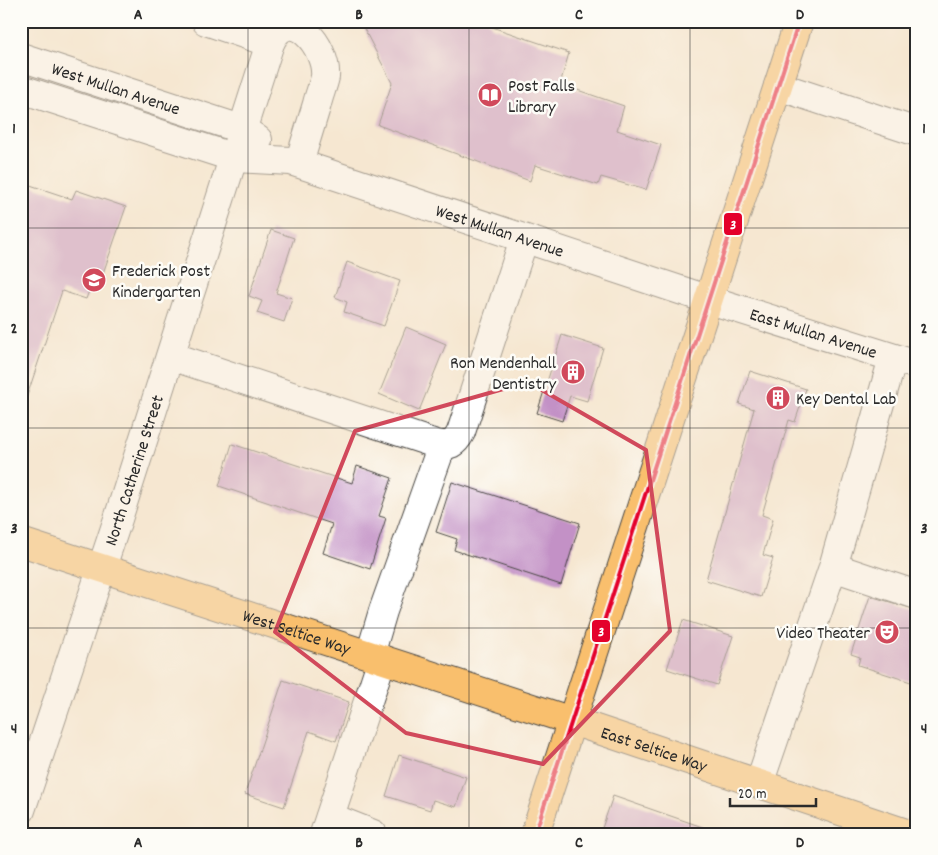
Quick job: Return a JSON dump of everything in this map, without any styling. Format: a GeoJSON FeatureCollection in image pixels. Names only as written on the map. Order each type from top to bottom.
{"type":"FeatureCollection","features":[{"type":"Feature","properties":{"kind":"main road"},"geometry":{"type":"LineString","coordinates":[[534,834],[800,21]]}},
{"type":"Feature","properties":{"kind":"main road","name":"West Seltice Way"},"geometry":{"type":"LineString","coordinates":[[21,542],[572,720]]}},
{"type":"Feature","properties":{"kind":"main road","name":"East Seltice Way"},"geometry":{"type":"LineString","coordinates":[[572,720],[909,834]]}},
{"type":"Feature","properties":{"kind":"street"},"geometry":{"type":"LineString","coordinates":[[206,21],[270,43],[279,28],[288,24],[304,30],[321,55],[325,76],[295,162]]}},
{"type":"Feature","properties":{"kind":"street","name":"North Catherine Street"},"geometry":{"type":"LineString","coordinates":[[21,810],[171,356],[270,43]]}},
{"type":"Feature","properties":{"kind":"street","name":"West Mullan Avenue"},"geometry":{"type":"LineString","coordinates":[[21,57],[244,130],[295,162],[710,300]]}},
{"type":"Feature","properties":{"kind":"street"},"geometry":{"type":"LineString","coordinates":[[778,86],[917,132]]}},
{"type":"Feature","properties":{"kind":"street","name":"West Mullan Avenue"},"geometry":{"type":"LineString","coordinates":[[21,89],[235,158],[295,162]]}},
{"type":"Feature","properties":{"kind":"street"},"geometry":{"type":"LineString","coordinates":[[171,356],[442,445],[453,443],[461,432],[524,239]]}},
{"type":"Feature","properties":{"kind":"street","name":"East Mullan Avenue"},"geometry":{"type":"LineString","coordinates":[[710,300],[905,361]]}},
{"type":"Feature","properties":{"kind":"street"},"geometry":{"type":"LineString","coordinates":[[759,784],[905,361]]}},
{"type":"Feature","properties":{"kind":"street"},"geometry":{"type":"LineString","coordinates":[[373,834],[327,826],[376,657],[383,611],[442,445]]}},
{"type":"Feature","properties":{"kind":"street"},"geometry":{"type":"LineString","coordinates":[[833,567],[917,595]]}},
{"type":"Feature","properties":{"kind":"highlighted area"},"geometry":{"type":"Polygon","coordinates":[[[528,382],[646,450],[670,631],[543,764],[406,733],[275,632],[355,431],[528,382]]]}},
{"type":"Feature","properties":{"kind":"building","name":"Post Falls Library"},"geometry":{"type":"Polygon","coordinates":[[[360,21],[488,21],[492,27],[569,53],[560,84],[624,106],[617,130],[661,145],[646,190],[601,177],[598,185],[535,165],[530,181],[378,125],[392,83],[360,21]]]}},
{"type":"Feature","properties":{"kind":"building"},"geometry":{"type":"Polygon","coordinates":[[[21,182],[72,199],[76,190],[126,207],[100,282],[93,280],[86,299],[62,291],[26,399],[21,399],[21,182]]]}},
{"type":"Feature","properties":{"kind":"building"},"geometry":{"type":"Polygon","coordinates":[[[271,230],[294,238],[276,293],[292,298],[284,322],[257,313],[262,301],[249,296],[271,230]]]}},
{"type":"Feature","properties":{"kind":"building"},"geometry":{"type":"Polygon","coordinates":[[[347,262],[400,281],[384,326],[344,312],[347,302],[335,297],[347,262]]]}},
{"type":"Feature","properties":{"kind":"building"},"geometry":{"type":"Polygon","coordinates":[[[406,327],[446,344],[419,411],[379,394],[406,327]]]}},
{"type":"Feature","properties":{"kind":"building","name":"Ron Mendenhall Dentistry"},"geometry":{"type":"Polygon","coordinates":[[[562,335],[603,348],[587,401],[570,396],[562,421],[537,413],[562,335]]]}},
{"type":"Feature","properties":{"kind":"building"},"geometry":{"type":"Polygon","coordinates":[[[750,371],[806,389],[795,422],[789,420],[762,515],[773,519],[763,555],[773,558],[761,597],[706,580],[754,409],[739,404],[750,371]]]}},
{"type":"Feature","properties":{"kind":"building"},"geometry":{"type":"Polygon","coordinates":[[[232,444],[352,483],[357,466],[392,478],[379,516],[386,518],[370,569],[323,553],[332,524],[219,486],[232,444]]]}},
{"type":"Feature","properties":{"kind":"building"},"geometry":{"type":"Polygon","coordinates":[[[452,482],[580,523],[561,585],[454,550],[457,539],[436,532],[452,482]]]}},
{"type":"Feature","properties":{"kind":"building","name":"Video Theater"},"geometry":{"type":"Polygon","coordinates":[[[870,596],[917,610],[917,684],[858,665],[860,657],[851,654],[870,596]]]}},
{"type":"Feature","properties":{"kind":"building"},"geometry":{"type":"Polygon","coordinates":[[[683,620],[733,636],[717,685],[667,669],[683,620]]]}},
{"type":"Feature","properties":{"kind":"building"},"geometry":{"type":"Polygon","coordinates":[[[283,680],[349,702],[336,741],[309,731],[284,807],[245,794],[283,680]]]}},
{"type":"Feature","properties":{"kind":"building"},"geometry":{"type":"Polygon","coordinates":[[[399,755],[466,777],[456,807],[433,800],[430,810],[386,796],[399,755]]]}},
{"type":"Feature","properties":{"kind":"building"},"geometry":{"type":"Polygon","coordinates":[[[613,796],[711,830],[710,834],[600,834],[613,796]]]}},
{"type":"Feature","properties":{"kind":"transit line","name":"3"},"geometry":{"type":"LineString","coordinates":[[535,834],[799,21]]}},
{"type":"Feature","properties":{"kind":"place","name":"Post Falls Library"},"geometry":{"type":"Point","coordinates":[490,95]}},
{"type":"Feature","properties":{"kind":"place","name":"Frederick Post Kindergarten"},"geometry":{"type":"Point","coordinates":[94,280]}},
{"type":"Feature","properties":{"kind":"place","name":"Ron Mendenhall Dentistry"},"geometry":{"type":"Point","coordinates":[573,372]}},
{"type":"Feature","properties":{"kind":"place","name":"Key Dental Lab"},"geometry":{"type":"Point","coordinates":[778,398]}},
{"type":"Feature","properties":{"kind":"place","name":"Video Theater"},"geometry":{"type":"Point","coordinates":[887,632]}}]}
